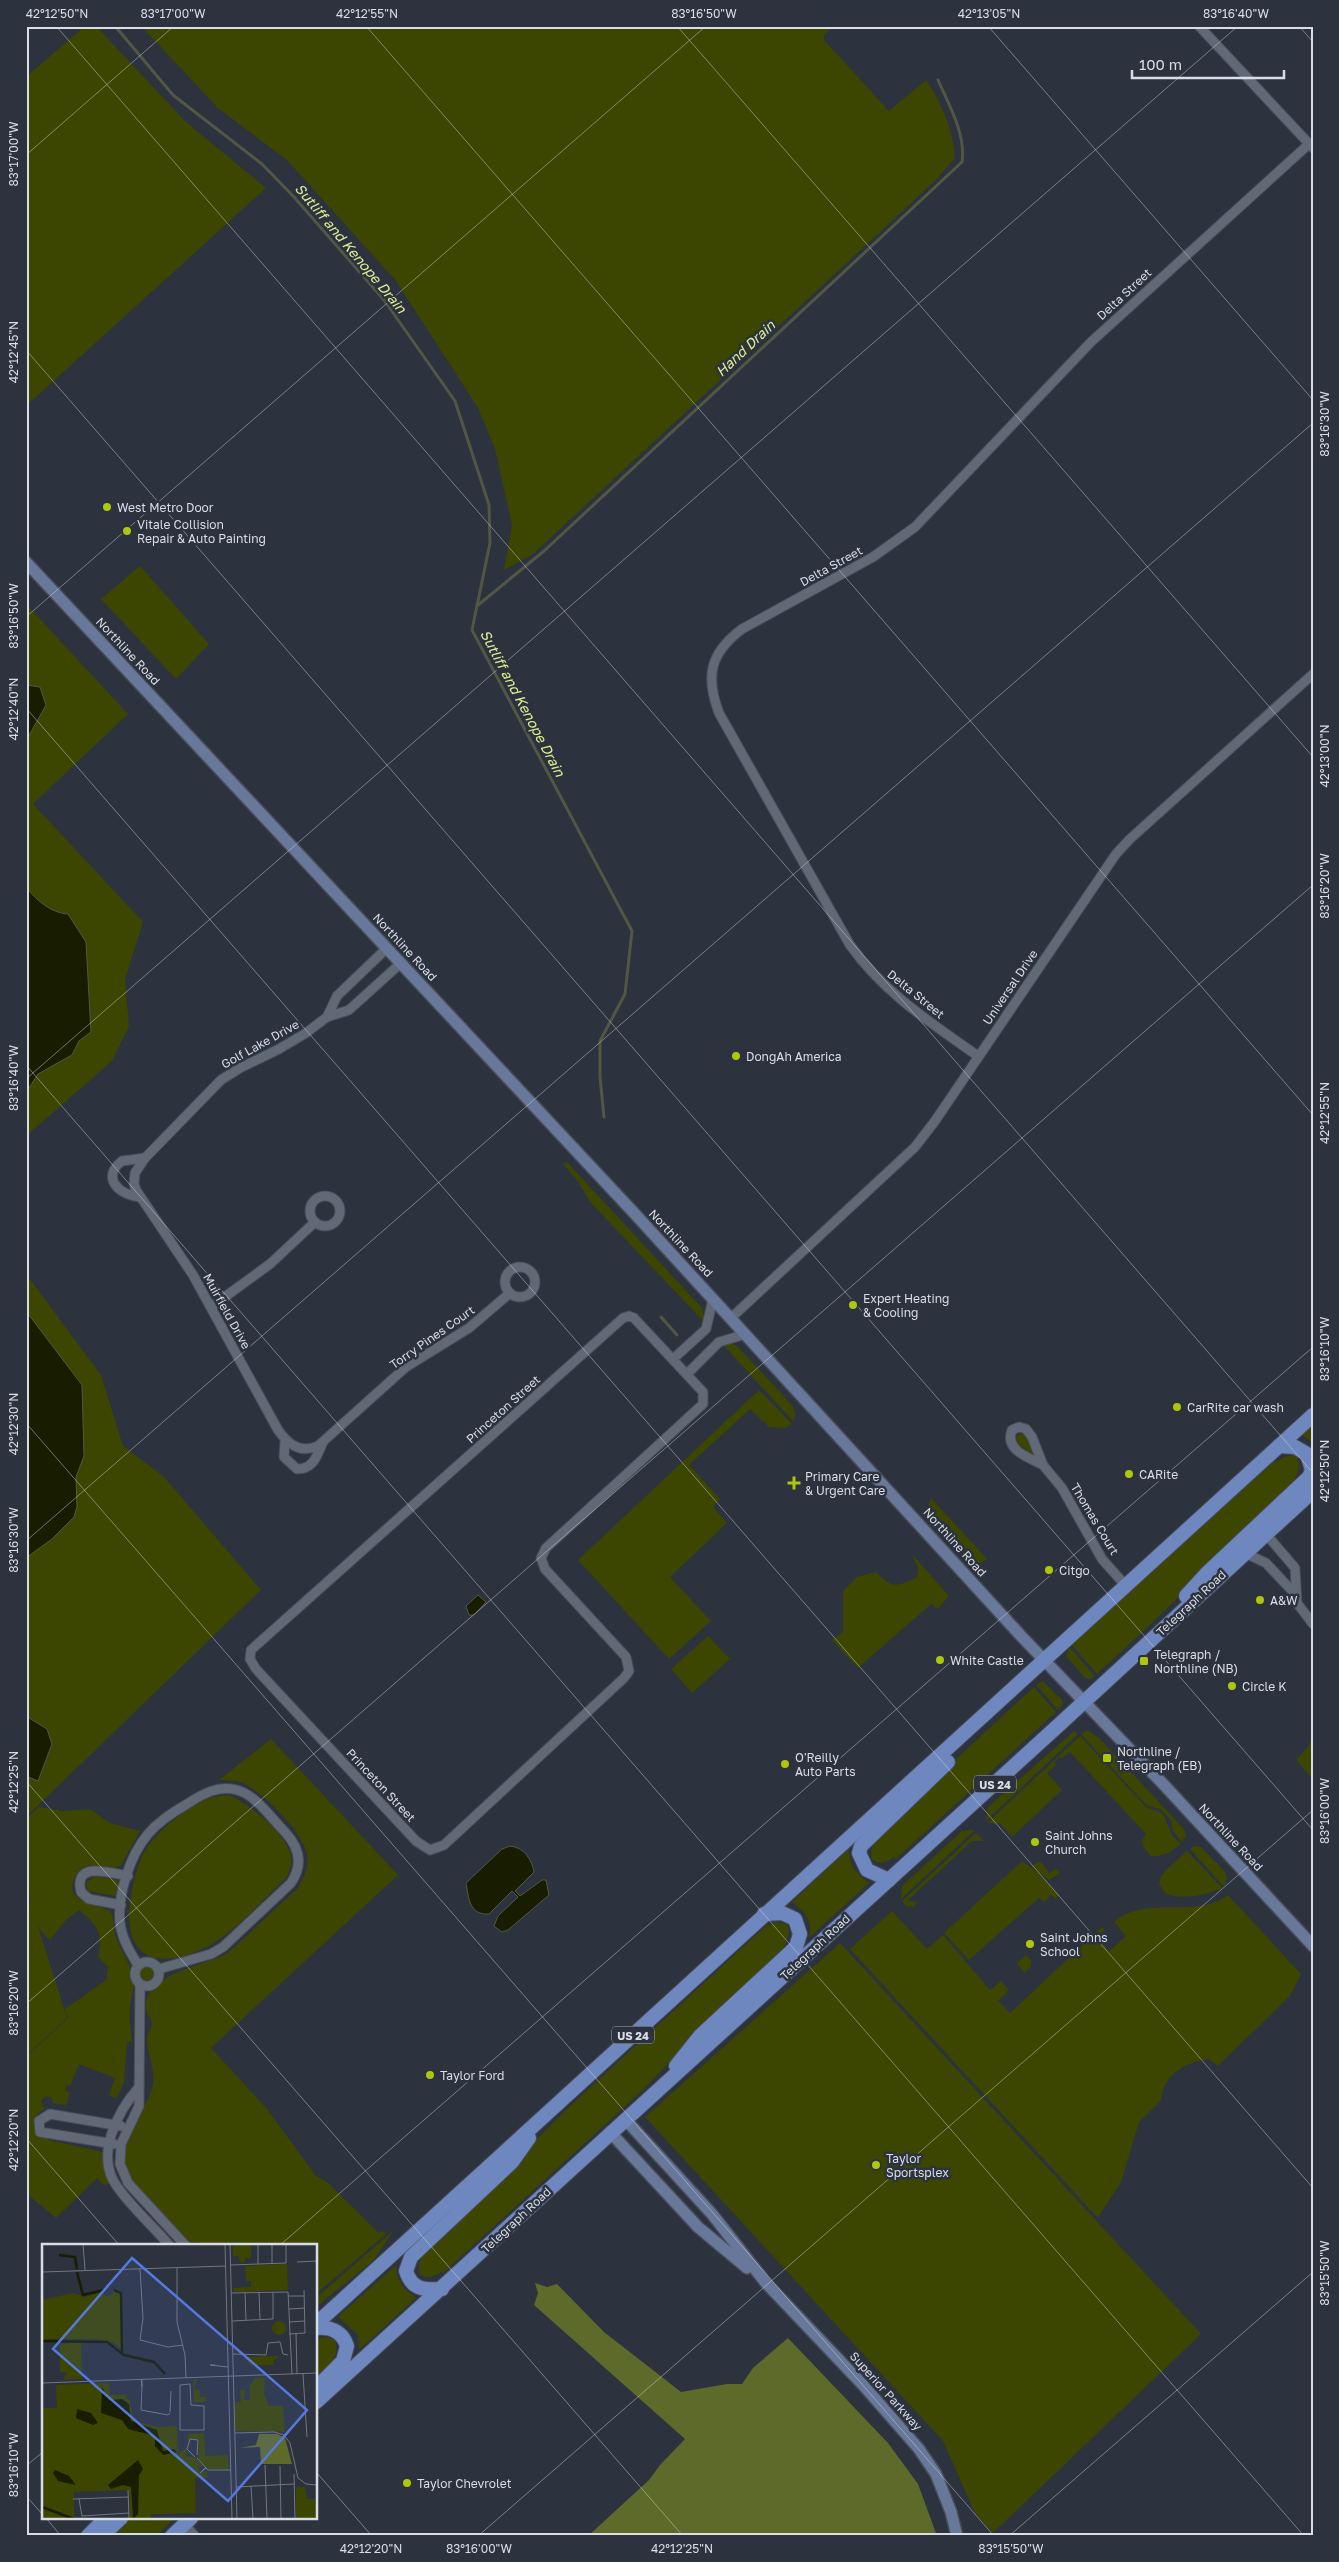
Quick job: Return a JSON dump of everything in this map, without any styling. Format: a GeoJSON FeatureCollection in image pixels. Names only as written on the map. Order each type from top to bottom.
{"type":"FeatureCollection","features":[{"type":"Feature","properties":{"kind":"main road","name":"Northline Road"},"geometry":{"type":"LineString","coordinates":[[26,562],[714,1299],[1045,1661],[1313,1946]]}},
{"type":"Feature","properties":{"kind":"main road","name":"US 24"},"geometry":{"type":"LineString","coordinates":[[318,2322],[764,1914],[1018,1686],[1313,1415]]}},
{"type":"Feature","properties":{"kind":"main road"},"geometry":{"type":"LineString","coordinates":[[1176,1617],[1180,1603],[1208,1572],[1309,1477],[1312,1470],[1307,1454],[1295,1447],[1279,1446]]}},
{"type":"Feature","properties":{"kind":"main road","name":"Telegraph Road"},"geometry":{"type":"LineString","coordinates":[[318,2400],[442,2289],[610,2132],[1313,1491]]}},
{"type":"Feature","properties":{"kind":"main road"},"geometry":{"type":"LineString","coordinates":[[888,1880],[868,1870],[859,1853],[865,1839],[1001,1712],[1018,1686]]}},
{"type":"Feature","properties":{"kind":"main road"},"geometry":{"type":"LineString","coordinates":[[668,2081],[682,2056],[700,2036],[796,1947],[800,1934],[795,1919],[782,1913],[764,1914]]}},
{"type":"Feature","properties":{"kind":"main road"},"geometry":{"type":"LineString","coordinates":[[442,2289],[425,2290],[412,2283],[406,2271],[411,2256],[512,2162],[543,2117]]}},
{"type":"Feature","properties":{"kind":"main road","name":"Superior Parkway"},"geometry":{"type":"LineString","coordinates":[[625,2120],[712,2214],[766,2283],[863,2385],[919,2448],[936,2474],[951,2512],[957,2536]]}},
{"type":"Feature","properties":{"kind":"main road","name":"Superior Parkway"},"geometry":{"type":"LineString","coordinates":[[610,2132],[698,2226],[766,2283]]}},
{"type":"Feature","properties":{"kind":"main road"},"geometry":{"type":"LineString","coordinates":[[318,2328],[331,2328],[339,2332],[347,2346],[343,2361],[318,2386]]}},
{"type":"Feature","properties":{"kind":"main road"},"geometry":{"type":"LineString","coordinates":[[88,2536],[104,2520]]}},
{"type":"Feature","properties":{"kind":"main road"},"geometry":{"type":"LineString","coordinates":[[102,2536],[118,2520]]}},
{"type":"Feature","properties":{"kind":"main road"},"geometry":{"type":"LineString","coordinates":[[172,2536],[187,2521]]}},
{"type":"Feature","properties":{"kind":"street"},"geometry":{"type":"LineString","coordinates":[[1199,26],[1311,146]]}},
{"type":"Feature","properties":{"kind":"street","name":"Delta Street"},"geometry":{"type":"LineString","coordinates":[[978,1056],[897,998],[868,970],[850,945],[719,713],[712,684],[714,661],[724,644],[742,629],[873,557],[915,527],[1091,342],[1311,146]]}},
{"type":"Feature","properties":{"kind":"street","name":"Universal Drive"},"geometry":{"type":"LineString","coordinates":[[731,1318],[915,1147],[935,1122],[1116,854],[1130,839],[1313,674]]}},
{"type":"Feature","properties":{"kind":"street","name":"Golf Lake Drive"},"geometry":{"type":"LineString","coordinates":[[327,1017],[337,996],[387,948]]}},
{"type":"Feature","properties":{"kind":"street","name":"Golf Lake Drive"},"geometry":{"type":"LineString","coordinates":[[144,1158],[221,1080],[240,1068],[286,1045],[327,1017],[349,1010],[401,963]]}},
{"type":"Feature","properties":{"kind":"street"},"geometry":{"type":"LineString","coordinates":[[140,1197],[127,1196],[117,1189],[114,1182],[114,1172],[122,1161],[144,1158]]}},
{"type":"Feature","properties":{"kind":"street","name":"Muirfield Drive"},"geometry":{"type":"LineString","coordinates":[[144,1158],[137,1168],[134,1178],[140,1197],[193,1275],[285,1440],[284,1457],[297,1469],[304,1469],[311,1465],[323,1442]]}},
{"type":"Feature","properties":{"kind":"street"},"geometry":{"type":"LineString","coordinates":[[211,1307],[270,1264],[315,1222]]}},
{"type":"Feature","properties":{"kind":"street","name":"Torry Pines Court"},"geometry":{"type":"LineString","coordinates":[[323,1442],[406,1367],[469,1328],[510,1293]]}},
{"type":"Feature","properties":{"kind":"street"},"geometry":{"type":"LineString","coordinates":[[673,1359],[706,1329],[714,1299]]}},
{"type":"Feature","properties":{"kind":"street","name":"Princeton Street"},"geometry":{"type":"LineString","coordinates":[[629,1316],[634,1318],[673,1359],[703,1392],[704,1404],[546,1548],[541,1558],[545,1569],[626,1657],[630,1666],[627,1674],[444,1845],[430,1850],[422,1847],[256,1669],[250,1659],[251,1650],[623,1318],[629,1316]]}},
{"type":"Feature","properties":{"kind":"street"},"geometry":{"type":"LineString","coordinates":[[687,1374],[719,1342],[746,1334]]}},
{"type":"Feature","properties":{"kind":"street"},"geometry":{"type":"LineString","coordinates":[[285,1440],[290,1445],[307,1450],[323,1442]]}},
{"type":"Feature","properties":{"kind":"street","name":"Thomas Court"},"geometry":{"type":"LineString","coordinates":[[1043,1465],[1062,1488],[1102,1558],[1126,1586]]}},
{"type":"Feature","properties":{"kind":"street"},"geometry":{"type":"LineString","coordinates":[[1266,1534],[1295,1568],[1297,1603],[1313,1624]]}},
{"type":"Feature","properties":{"kind":"street"},"geometry":{"type":"LineString","coordinates":[[1246,1553],[1266,1563],[1296,1595]]}},
{"type":"Feature","properties":{"kind":"street"},"geometry":{"type":"LineString","coordinates":[[159,1969],[211,1954],[223,1947],[292,1883],[299,1867],[298,1853],[288,1836],[249,1796],[231,1789],[212,1790],[157,1824],[137,1849],[121,1905],[120,1924],[123,1936],[138,1965],[134,1975],[140,1985],[138,2019],[141,2059],[139,2106],[121,2144],[120,2164],[128,2182],[184,2244]]}},
{"type":"Feature","properties":{"kind":"street"},"geometry":{"type":"LineString","coordinates":[[121,1905],[88,1899],[81,1892],[80,1882],[85,1874],[93,1870],[128,1876]]}},
{"type":"Feature","properties":{"kind":"street"},"geometry":{"type":"LineString","coordinates":[[138,1965],[149,1962],[159,1969]]}},
{"type":"Feature","properties":{"kind":"street"},"geometry":{"type":"LineString","coordinates":[[140,1985],[148,1986],[155,1983],[159,1977],[159,1969]]}},
{"type":"Feature","properties":{"kind":"street"},"geometry":{"type":"LineString","coordinates":[[139,2087],[126,2102],[116,2124],[106,2155],[115,2184],[168,2244]]}},
{"type":"Feature","properties":{"kind":"street"},"geometry":{"type":"LineString","coordinates":[[121,2144],[40,2132],[38,2121],[50,2114],[116,2124],[128,2128]]}},
{"type":"Feature","properties":{"kind":"street"},"geometry":{"type":"LineString","coordinates":[[187,2521],[195,2536]]}},
{"type":"Feature","properties":{"kind":"green space"},"geometry":{"type":"Polygon","coordinates":[[[85,26],[96,26],[185,121],[266,188],[26,406],[26,77],[85,26]]]}},
{"type":"Feature","properties":{"kind":"green space"},"geometry":{"type":"Polygon","coordinates":[[[141,26],[834,26],[824,35],[824,40],[889,111],[926,80],[946,117],[952,137],[955,158],[936,180],[533,554],[504,570],[512,525],[495,449],[478,408],[396,281],[287,160],[218,108],[141,26]]]}},
{"type":"Feature","properties":{"kind":"green space"},"geometry":{"type":"Polygon","coordinates":[[[140,566],[209,644],[176,679],[101,599],[140,566]]]}},
{"type":"Feature","properties":{"kind":"green space"},"geometry":{"type":"Polygon","coordinates":[[[26,604],[128,714],[33,804],[143,922],[125,979],[129,1026],[112,1061],[26,1136],[26,604]]]}},
{"type":"Feature","properties":{"kind":"green space"},"geometry":{"type":"Polygon","coordinates":[[[567,1162],[702,1308],[705,1323],[591,1203],[576,1179],[563,1164],[567,1162]]]}},
{"type":"Feature","properties":{"kind":"green space"},"geometry":{"type":"Polygon","coordinates":[[[26,1274],[101,1375],[123,1446],[164,1477],[261,1590],[26,1817],[26,1274]]]}},
{"type":"Feature","properties":{"kind":"green space"},"geometry":{"type":"Polygon","coordinates":[[[724,1344],[736,1345],[792,1405],[795,1412],[794,1422],[725,1347],[724,1344]]]}},
{"type":"Feature","properties":{"kind":"green space"},"geometry":{"type":"Polygon","coordinates":[[[759,1390],[792,1424],[785,1428],[769,1427],[750,1409],[689,1465],[720,1499],[713,1507],[727,1523],[670,1577],[711,1621],[669,1659],[578,1560],[759,1390]]]}},
{"type":"Feature","properties":{"kind":"green space"},"geometry":{"type":"Polygon","coordinates":[[[1313,1425],[1313,1443],[1302,1435],[1313,1425]]]}},
{"type":"Feature","properties":{"kind":"green space"},"geometry":{"type":"Polygon","coordinates":[[[1020,1434],[1027,1435],[1034,1455],[1017,1444],[1016,1436],[1020,1434]]]}},
{"type":"Feature","properties":{"kind":"green space"},"geometry":{"type":"Polygon","coordinates":[[[1292,1455],[1297,1457],[1299,1469],[1289,1488],[1170,1606],[1097,1674],[1072,1645],[1275,1460],[1277,1462],[1284,1457],[1292,1455]]]}},
{"type":"Feature","properties":{"kind":"green space"},"geometry":{"type":"Polygon","coordinates":[[[931,1498],[987,1559],[979,1564],[927,1508],[931,1498]]]}},
{"type":"Feature","properties":{"kind":"green space"},"geometry":{"type":"Polygon","coordinates":[[[912,1554],[949,1596],[938,1609],[931,1604],[858,1668],[832,1640],[843,1632],[843,1591],[857,1577],[876,1572],[895,1585],[917,1577],[918,1568],[912,1554]]]}},
{"type":"Feature","properties":{"kind":"green space"},"geometry":{"type":"Polygon","coordinates":[[[708,1636],[730,1659],[692,1693],[671,1669],[708,1636]]]}},
{"type":"Feature","properties":{"kind":"green space"},"geometry":{"type":"Polygon","coordinates":[[[1069,1647],[1095,1676],[1091,1679],[1085,1678],[1066,1656],[1069,1647]]]}},
{"type":"Feature","properties":{"kind":"green space"},"geometry":{"type":"Polygon","coordinates":[[[1043,1681],[1063,1701],[1062,1706],[1058,1710],[1036,1685],[1043,1681]]]}},
{"type":"Feature","properties":{"kind":"green space"},"geometry":{"type":"Polygon","coordinates":[[[1034,1687],[1056,1712],[896,1859],[894,1857],[883,1863],[872,1860],[871,1850],[882,1827],[1034,1687]]]}},
{"type":"Feature","properties":{"kind":"green space"},"geometry":{"type":"Polygon","coordinates":[[[1087,1730],[1099,1738],[1184,1829],[1186,1836],[1182,1842],[1173,1831],[1171,1820],[1160,1809],[1148,1806],[1081,1734],[1087,1730]]]}},
{"type":"Feature","properties":{"kind":"green space"},"geometry":{"type":"Polygon","coordinates":[[[1074,1731],[1078,1734],[986,1821],[988,1807],[1074,1731]]]}},
{"type":"Feature","properties":{"kind":"green space"},"geometry":{"type":"Polygon","coordinates":[[[1313,1735],[1313,1779],[1296,1760],[1308,1747],[1313,1735]]]}},
{"type":"Feature","properties":{"kind":"green space"},"geometry":{"type":"Polygon","coordinates":[[[1080,1736],[1147,1808],[1164,1815],[1171,1833],[1181,1844],[1167,1853],[1151,1856],[1143,1847],[1142,1840],[1146,1834],[1070,1752],[1054,1762],[1056,1765],[1047,1773],[1062,1790],[1012,1837],[1001,1824],[987,1823],[1080,1736]]]}},
{"type":"Feature","properties":{"kind":"green space"},"geometry":{"type":"Polygon","coordinates":[[[271,1739],[398,1875],[211,2048],[267,2109],[316,2176],[327,2182],[379,2233],[382,2231],[386,2234],[318,2292],[318,2244],[200,2244],[199,2242],[187,2242],[155,2210],[134,2184],[127,2170],[124,2157],[127,2136],[150,2095],[153,2082],[153,2070],[147,2039],[152,2024],[146,2008],[149,1995],[166,1978],[228,1953],[298,1888],[305,1875],[307,1861],[303,1843],[280,1812],[251,1787],[234,1781],[219,1780],[271,1739]]]}},
{"type":"Feature","properties":{"kind":"green space"},"geometry":{"type":"Polygon","coordinates":[[[228,1795],[236,1798],[264,1819],[286,1844],[291,1856],[291,1866],[288,1875],[240,1923],[212,1944],[192,1953],[174,1958],[158,1958],[146,1954],[136,1945],[131,1931],[129,1913],[133,1885],[143,1856],[150,1843],[175,1819],[204,1800],[228,1795]]]}},
{"type":"Feature","properties":{"kind":"green space"},"geometry":{"type":"Polygon","coordinates":[[[39,1807],[62,1811],[90,1809],[110,1823],[140,1831],[121,1865],[110,1868],[86,1866],[76,1875],[72,1885],[73,1893],[78,1898],[107,1910],[112,1915],[115,1935],[131,1969],[134,1981],[130,2005],[132,2042],[127,2042],[124,2083],[116,2099],[109,2095],[115,2078],[79,2064],[70,2086],[67,2085],[65,2090],[70,2093],[66,2105],[53,2103],[52,2098],[47,2096],[41,2100],[44,2109],[38,2114],[36,2119],[37,2132],[49,2140],[102,2152],[111,2181],[105,2186],[97,2178],[56,2218],[26,2193],[26,2057],[68,2018],[65,2009],[106,1980],[108,1967],[98,1957],[100,1942],[98,1930],[79,1910],[66,1920],[50,1940],[41,1931],[35,1918],[26,1866],[26,1819],[39,1807]]]}},
{"type":"Feature","properties":{"kind":"green space"},"geometry":{"type":"Polygon","coordinates":[[[962,1831],[974,1831],[901,1899],[902,1886],[962,1831]]]}},
{"type":"Feature","properties":{"kind":"green space"},"geometry":{"type":"Polygon","coordinates":[[[976,1833],[984,1841],[972,1841],[907,1901],[917,1902],[914,1907],[906,1906],[902,1901],[976,1833]]]}},
{"type":"Feature","properties":{"kind":"green space"},"geometry":{"type":"Polygon","coordinates":[[[1194,1846],[1201,1847],[1225,1872],[1227,1878],[1224,1887],[1190,1849],[1194,1846]]]}},
{"type":"Feature","properties":{"kind":"green space"},"geometry":{"type":"Polygon","coordinates":[[[849,1849],[850,1860],[854,1869],[869,1883],[809,1938],[810,1927],[807,1917],[792,1902],[849,1849]]]}},
{"type":"Feature","properties":{"kind":"green space"},"geometry":{"type":"Polygon","coordinates":[[[1187,1851],[1222,1888],[1209,1893],[1185,1897],[1165,1893],[1159,1884],[1161,1876],[1187,1851]]]}},
{"type":"Feature","properties":{"kind":"green space"},"geometry":{"type":"Polygon","coordinates":[[[1022,1861],[1038,1873],[1059,1895],[1055,1899],[1051,1895],[1044,1902],[1039,1898],[969,1960],[944,1933],[1022,1861]]]}},
{"type":"Feature","properties":{"kind":"green space"},"geometry":{"type":"Polygon","coordinates":[[[1037,1862],[1041,1862],[1049,1873],[1056,1869],[1060,1873],[1049,1880],[1032,1866],[1037,1862]]]}},
{"type":"Feature","properties":{"kind":"green space"},"geometry":{"type":"Polygon","coordinates":[[[95,1876],[117,1880],[119,1883],[115,1896],[88,1891],[86,1883],[95,1876]]]}},
{"type":"Feature","properties":{"kind":"green space"},"geometry":{"type":"Polygon","coordinates":[[[26,1889],[67,2018],[26,2056],[26,1889]]]}},
{"type":"Feature","properties":{"kind":"green space"},"geometry":{"type":"Polygon","coordinates":[[[1228,1895],[1301,1974],[1290,1996],[1218,2066],[1209,2059],[1192,2063],[1177,2071],[1166,2083],[1161,2100],[1139,2122],[1121,2182],[1098,2218],[850,1949],[892,1911],[927,1949],[943,1935],[990,1990],[1001,1981],[1009,1990],[998,2001],[1010,2013],[1102,1927],[1105,1930],[1100,1934],[1101,1943],[1109,1951],[1126,1936],[1114,1922],[1127,1914],[1141,1909],[1201,1906],[1215,1902],[1228,1895]]]}},
{"type":"Feature","properties":{"kind":"green space"},"geometry":{"type":"Polygon","coordinates":[[[775,1922],[787,1924],[789,1932],[783,1952],[697,2033],[643,2090],[443,2273],[428,2277],[419,2274],[419,2264],[423,2253],[569,2107],[768,1924],[770,1926],[775,1922]]]}},
{"type":"Feature","properties":{"kind":"green space"},"geometry":{"type":"Polygon","coordinates":[[[840,1943],[1201,2334],[993,2533],[975,2513],[943,2441],[645,2117],[840,1943]]]}},
{"type":"Feature","properties":{"kind":"green space"},"geometry":{"type":"Polygon","coordinates":[[[1026,1955],[1031,1960],[1031,1966],[1024,1973],[1017,1963],[1026,1955]]]}},
{"type":"Feature","properties":{"kind":"green space"},"geometry":{"type":"Polygon","coordinates":[[[147,1966],[152,1968],[154,1973],[152,1978],[147,1980],[142,1978],[140,1973],[142,1968],[147,1966]]]}},
{"type":"Feature","properties":{"kind":"green space"},"geometry":{"type":"Polygon","coordinates":[[[394,2230],[374,2260],[318,2305],[318,2296],[394,2230]]]}},
{"type":"Feature","properties":{"kind":"green space"},"geometry":{"type":"Polygon","coordinates":[[[396,2265],[402,2284],[416,2298],[359,2350],[358,2335],[338,2317],[396,2265]]]}},
{"type":"Feature","properties":{"kind":"green space"},"geometry":{"type":"Polygon","coordinates":[[[535,2283],[547,2287],[557,2284],[604,2332],[681,2392],[727,2384],[742,2384],[753,2368],[788,2338],[888,2443],[918,2484],[937,2536],[588,2536],[649,2480],[660,2465],[685,2439],[534,2305],[538,2293],[535,2283]]]}},
{"type":"Feature","properties":{"kind":"green space"},"geometry":{"type":"Polygon","coordinates":[[[323,2337],[335,2339],[336,2351],[332,2362],[318,2379],[318,2340],[323,2337]]]}},
{"type":"Feature","properties":{"kind":"green space"},"geometry":{"type":"Polygon","coordinates":[[[126,2520],[173,2520],[156,2536],[109,2536],[126,2520]]]}},
{"type":"Feature","properties":{"kind":"shaded area"},"geometry":{"type":"Polygon","coordinates":[[[26,685],[40,687],[46,705],[26,741],[26,685]]]}},
{"type":"Feature","properties":{"kind":"shaded area"},"geometry":{"type":"Polygon","coordinates":[[[26,887],[44,905],[68,914],[86,942],[91,1032],[79,1041],[72,1055],[38,1074],[26,1093],[26,887]]]}},
{"type":"Feature","properties":{"kind":"shaded area"},"geometry":{"type":"Polygon","coordinates":[[[26,1311],[82,1385],[84,1456],[76,1477],[77,1507],[74,1517],[52,1539],[26,1558],[26,1311]]]}},
{"type":"Feature","properties":{"kind":"shaded area"},"geometry":{"type":"Polygon","coordinates":[[[478,1595],[486,1602],[474,1615],[469,1615],[466,1606],[478,1595]]]}},
{"type":"Feature","properties":{"kind":"shaded area"},"geometry":{"type":"Polygon","coordinates":[[[26,1716],[47,1729],[52,1744],[38,1781],[26,1776],[26,1716]]]}},
{"type":"Feature","properties":{"kind":"shaded area"},"geometry":{"type":"Polygon","coordinates":[[[510,1846],[519,1849],[526,1855],[534,1872],[515,1891],[520,1896],[542,1880],[546,1880],[549,1895],[508,1930],[502,1932],[494,1926],[498,1916],[518,1897],[512,1891],[489,1914],[482,1914],[477,1912],[471,1905],[466,1883],[502,1849],[510,1846]]]}},
{"type":"Feature","properties":{"kind":"waterway","name":"Sutliff and Kenope Drain"},"geometry":{"type":"LineString","coordinates":[[115,26],[173,95],[262,164],[294,197],[384,300],[455,401],[489,505],[490,543],[472,630],[632,931],[625,994],[600,1041],[600,1077],[604,1117]]}},
{"type":"Feature","properties":{"kind":"waterway","name":"Hand Drain"},"geometry":{"type":"LineString","coordinates":[[477,606],[544,551],[962,162],[963,151],[959,130],[938,80]]}},
{"type":"Feature","properties":{"kind":"waterway","name":"Sutliff and Kenope Drain"},"geometry":{"type":"LineString","coordinates":[[661,1317],[677,1335]]}},
{"type":"Feature","properties":{"kind":"place","name":"West Metro Door"},"geometry":{"type":"Point","coordinates":[107,507]}},
{"type":"Feature","properties":{"kind":"place","name":"Vitale Collision Repair & Auto Painting"},"geometry":{"type":"Point","coordinates":[127,531]}},
{"type":"Feature","properties":{"kind":"place","name":"DongAh America"},"geometry":{"type":"Point","coordinates":[736,1056]}},
{"type":"Feature","properties":{"kind":"place","name":"Expert Heating & Cooling"},"geometry":{"type":"Point","coordinates":[853,1305]}},
{"type":"Feature","properties":{"kind":"place","name":"CarRite car wash"},"geometry":{"type":"Point","coordinates":[1177,1407]}},
{"type":"Feature","properties":{"kind":"place","name":"CARite"},"geometry":{"type":"Point","coordinates":[1129,1474]}},
{"type":"Feature","properties":{"kind":"place","name":"Primary Care & Urgent Care"},"geometry":{"type":"Point","coordinates":[794,1483]}},
{"type":"Feature","properties":{"kind":"place","name":"Citgo"},"geometry":{"type":"Point","coordinates":[1049,1570]}},
{"type":"Feature","properties":{"kind":"place","name":"A&W"},"geometry":{"type":"Point","coordinates":[1260,1600]}},
{"type":"Feature","properties":{"kind":"place","name":"White Castle"},"geometry":{"type":"Point","coordinates":[940,1660]}},
{"type":"Feature","properties":{"kind":"place","name":"Telegraph / Northline (NB)"},"geometry":{"type":"Point","coordinates":[1144,1661]}},
{"type":"Feature","properties":{"kind":"place","name":"Circle K"},"geometry":{"type":"Point","coordinates":[1232,1686]}},
{"type":"Feature","properties":{"kind":"place","name":"Northline / Telegraph (EB)"},"geometry":{"type":"Point","coordinates":[1107,1758]}},
{"type":"Feature","properties":{"kind":"place","name":"O'Reilly Auto Parts"},"geometry":{"type":"Point","coordinates":[785,1764]}},
{"type":"Feature","properties":{"kind":"place","name":"Saint Johns Church"},"geometry":{"type":"Point","coordinates":[1035,1842]}},
{"type":"Feature","properties":{"kind":"place","name":"Saint Johns School"},"geometry":{"type":"Point","coordinates":[1030,1944]}},
{"type":"Feature","properties":{"kind":"place","name":"Taylor Ford"},"geometry":{"type":"Point","coordinates":[430,2075]}},
{"type":"Feature","properties":{"kind":"place","name":"Taylor Sportsplex"},"geometry":{"type":"Point","coordinates":[876,2165]}},
{"type":"Feature","properties":{"kind":"place","name":"Taylor Chevrolet"},"geometry":{"type":"Point","coordinates":[407,2483]}}]}
